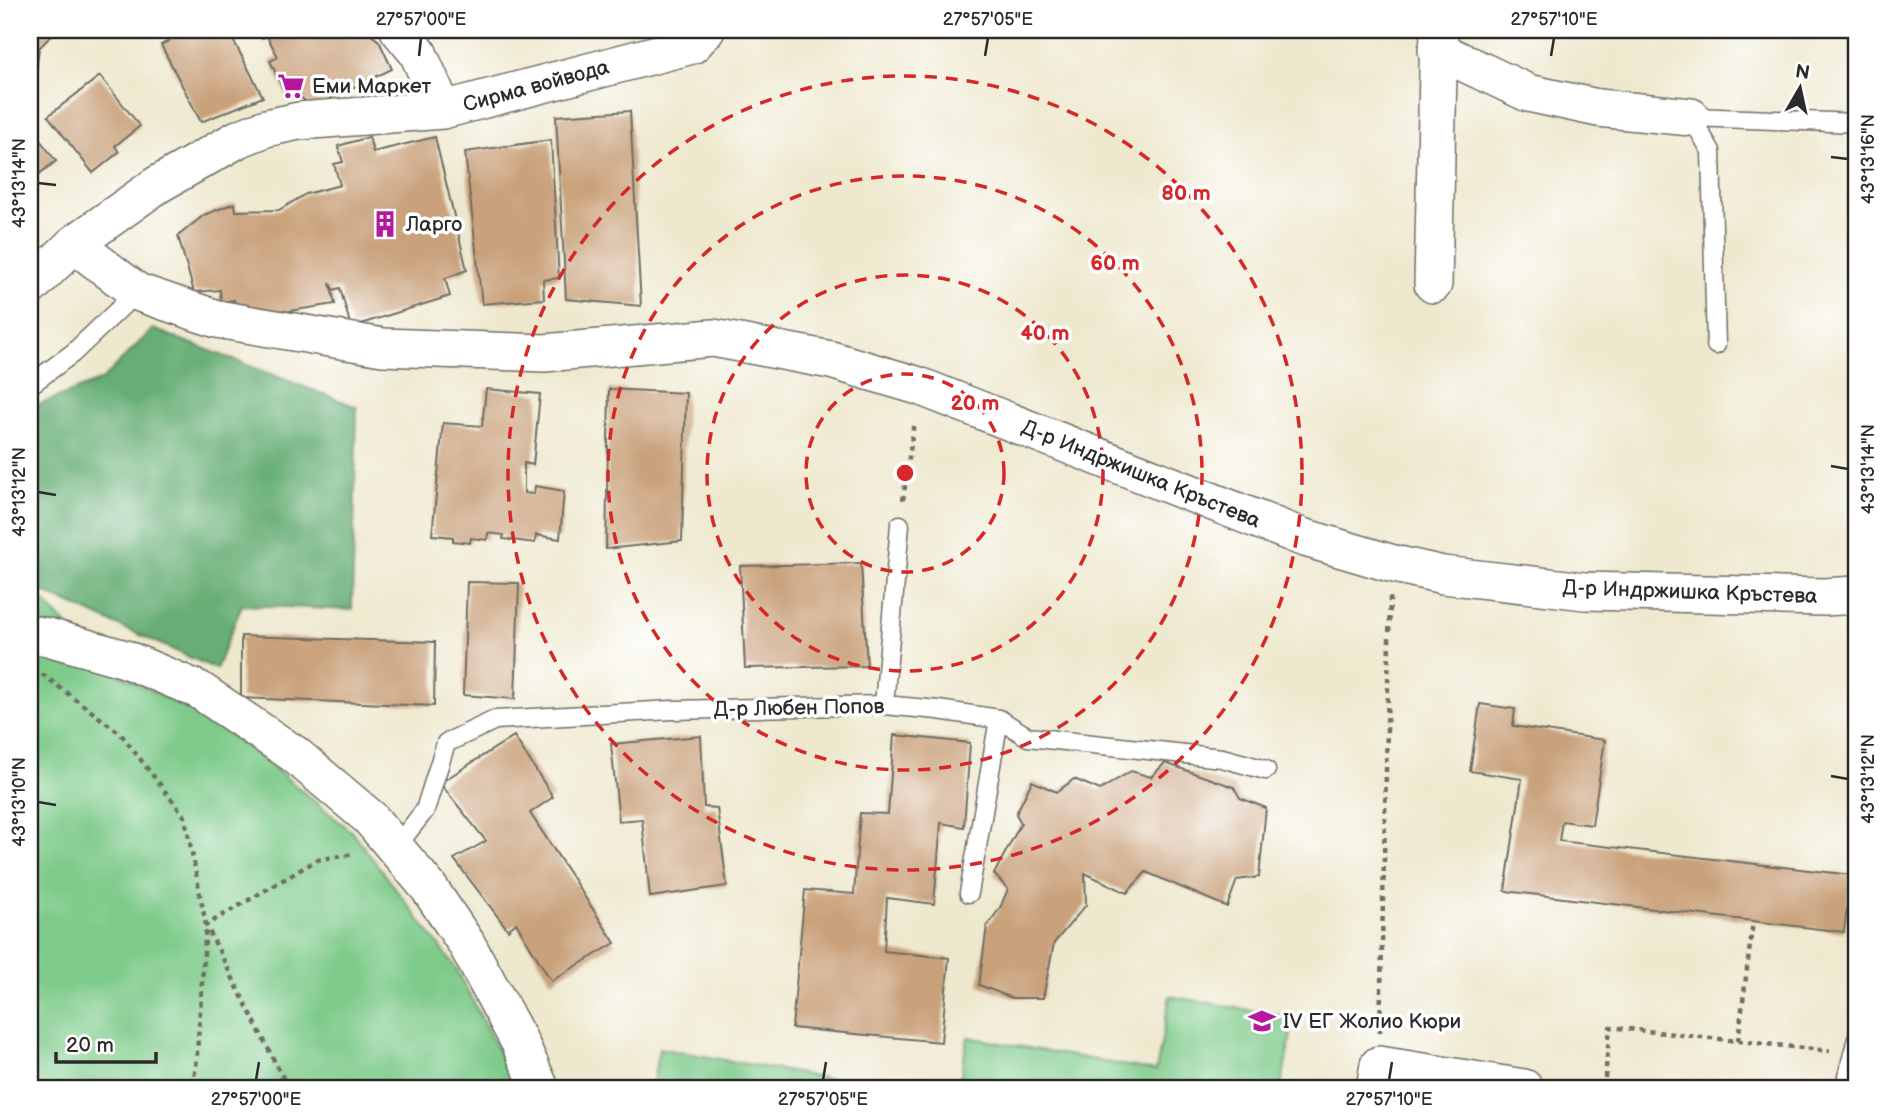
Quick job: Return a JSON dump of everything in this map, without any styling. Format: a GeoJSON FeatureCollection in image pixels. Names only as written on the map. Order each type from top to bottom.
{"type":"FeatureCollection","features":[{"type":"Feature","properties":{"kind":"street"},"geometry":{"type":"LineString","coordinates":[[399,30],[418,53],[443,110]]}},
{"type":"Feature","properties":{"kind":"street","name":"Сирма войвода"},"geometry":{"type":"LineString","coordinates":[[31,283],[74,244],[157,186],[238,139],[266,128],[299,121],[443,110],[692,45],[706,30]]}},
{"type":"Feature","properties":{"kind":"street"},"geometry":{"type":"LineString","coordinates":[[1433,284],[1438,40],[1528,93],[1598,108],[1691,117]]}},
{"type":"Feature","properties":{"kind":"street","name":"Д-р Индржишка Кръстева"},"geometry":{"type":"LineString","coordinates":[[74,244],[137,292],[218,319],[383,347],[544,353],[713,338],[831,360],[919,386],[1302,537],[1390,563],[1443,575],[1585,591],[1824,597],[1857,595]]}},
{"type":"Feature","properties":{"kind":"street"},"geometry":{"type":"LineString","coordinates":[[30,634],[125,659],[199,690],[294,754],[370,818],[429,888],[466,943],[519,1041],[540,1088]]}},
{"type":"Feature","properties":{"kind":"street"},"geometry":{"type":"LineString","coordinates":[[1377,1077],[1524,1088]]}},
{"type":"Feature","properties":{"kind":"lane"},"geometry":{"type":"LineString","coordinates":[[1691,117],[1857,123]]}},
{"type":"Feature","properties":{"kind":"lane"},"geometry":{"type":"LineString","coordinates":[[1691,117],[1711,151],[1716,345]]}},
{"type":"Feature","properties":{"kind":"lane"},"geometry":{"type":"LineString","coordinates":[[30,385],[73,353],[137,292]]}},
{"type":"Feature","properties":{"kind":"lane"},"geometry":{"type":"LineString","coordinates":[[884,705],[900,525]]}},
{"type":"Feature","properties":{"kind":"lane","name":"Д-р Любен Попов"},"geometry":{"type":"LineString","coordinates":[[396,847],[425,810],[446,743],[495,720],[672,710],[884,705],[999,719],[1028,737],[1222,758],[1266,770]]}},
{"type":"Feature","properties":{"kind":"lane"},"geometry":{"type":"LineString","coordinates":[[969,893],[999,719]]}},
{"type":"Feature","properties":{"kind":"lane"},"geometry":{"type":"LineString","coordinates":[[1844,1088],[1855,1046]]}},
{"type":"Feature","properties":{"kind":"path"},"geometry":{"type":"LineString","coordinates":[[900,525],[919,386]]}},
{"type":"Feature","properties":{"kind":"path"},"geometry":{"type":"LineString","coordinates":[[1377,1077],[1390,563]]}},
{"type":"Feature","properties":{"kind":"path"},"geometry":{"type":"LineString","coordinates":[[40,672],[120,733],[186,817],[206,925],[195,1068],[191,1088]]}},
{"type":"Feature","properties":{"kind":"path"},"geometry":{"type":"LineString","coordinates":[[206,925],[317,860],[396,847]]}},
{"type":"Feature","properties":{"kind":"path"},"geometry":{"type":"LineString","coordinates":[[1738,1041],[1753,921]]}},
{"type":"Feature","properties":{"kind":"path"},"geometry":{"type":"LineString","coordinates":[[206,925],[288,1088]]}},
{"type":"Feature","properties":{"kind":"path"},"geometry":{"type":"LineString","coordinates":[[1604,1088],[1610,1027],[1738,1041],[1855,1046]]}},
{"type":"Feature","properties":{"kind":"green space"},"geometry":{"type":"Polygon","coordinates":[[[153,329],[357,407],[352,610],[242,605],[216,669],[30,586],[30,408],[102,380],[153,329]]]}},
{"type":"Feature","properties":{"kind":"green space"},"geometry":{"type":"Polygon","coordinates":[[[30,556],[39,596],[107,668],[210,720],[353,833],[456,968],[517,1088],[30,1088],[30,556]]]}},
{"type":"Feature","properties":{"kind":"green space"},"geometry":{"type":"Polygon","coordinates":[[[1170,996],[1294,1018],[1281,1088],[958,1088],[968,1037],[1156,1071],[1170,996]]]}},
{"type":"Feature","properties":{"kind":"green space"},"geometry":{"type":"Polygon","coordinates":[[[659,1048],[879,1088],[652,1088],[659,1048]]]}},
{"type":"Feature","properties":{"kind":"building"},"geometry":{"type":"Polygon","coordinates":[[[30,30],[57,30],[39,48],[36,72],[30,78],[30,30]]]}},
{"type":"Feature","properties":{"kind":"building"},"geometry":{"type":"Polygon","coordinates":[[[162,30],[228,30],[263,97],[201,122],[161,45],[169,41],[162,30]]]}},
{"type":"Feature","properties":{"kind":"building"},"geometry":{"type":"Polygon","coordinates":[[[258,30],[365,30],[379,41],[392,69],[312,107],[296,93],[287,97],[270,61],[278,57],[267,36],[262,38],[258,30]]]}},
{"type":"Feature","properties":{"kind":"building"},"geometry":{"type":"Polygon","coordinates":[[[100,76],[140,126],[115,146],[119,152],[93,173],[48,116],[100,76]]]}},
{"type":"Feature","properties":{"kind":"building"},"geometry":{"type":"Polygon","coordinates":[[[630,111],[641,306],[566,299],[556,116],[630,111]]]}},
{"type":"Feature","properties":{"kind":"building"},"geometry":{"type":"Polygon","coordinates":[[[30,127],[56,161],[30,181],[30,127]]]}},
{"type":"Feature","properties":{"kind":"building","name":"Ларго"},"geometry":{"type":"Polygon","coordinates":[[[369,137],[373,152],[435,137],[467,270],[445,278],[450,296],[351,327],[340,288],[333,290],[330,283],[335,304],[238,319],[234,300],[221,302],[220,290],[194,292],[178,236],[204,215],[235,203],[236,211],[279,210],[306,194],[340,185],[334,164],[343,162],[338,146],[369,137]]]}},
{"type":"Feature","properties":{"kind":"building"},"geometry":{"type":"Polygon","coordinates":[[[551,140],[559,278],[543,280],[544,299],[482,304],[465,152],[551,140]]]}},
{"type":"Feature","properties":{"kind":"building"},"geometry":{"type":"Polygon","coordinates":[[[486,389],[540,394],[533,465],[524,463],[524,493],[534,494],[535,486],[564,491],[560,539],[536,535],[535,543],[503,539],[504,535],[488,533],[487,540],[471,538],[470,543],[453,541],[453,537],[432,535],[443,423],[482,426],[486,389]]]}},
{"type":"Feature","properties":{"kind":"building"},"geometry":{"type":"Polygon","coordinates":[[[609,389],[686,393],[682,541],[606,549],[609,389]]]}},
{"type":"Feature","properties":{"kind":"building"},"geometry":{"type":"Polygon","coordinates":[[[861,563],[867,666],[745,668],[740,566],[861,563]]]}},
{"type":"Feature","properties":{"kind":"building"},"geometry":{"type":"Polygon","coordinates":[[[467,582],[519,583],[515,699],[463,695],[467,582]]]}},
{"type":"Feature","properties":{"kind":"building"},"geometry":{"type":"Polygon","coordinates":[[[241,636],[435,642],[434,706],[241,698],[241,636]]]}},
{"type":"Feature","properties":{"kind":"building"},"geometry":{"type":"Polygon","coordinates":[[[1480,704],[1515,709],[1513,726],[1605,740],[1592,825],[1562,821],[1559,841],[1851,875],[1844,932],[1505,891],[1522,779],[1470,771],[1480,704]]]}},
{"type":"Feature","properties":{"kind":"building"},"geometry":{"type":"Polygon","coordinates":[[[894,735],[970,743],[964,827],[941,823],[934,904],[887,898],[884,951],[949,958],[941,1042],[792,1028],[805,890],[854,894],[860,813],[888,814],[894,735]]]}},
{"type":"Feature","properties":{"kind":"building"},"geometry":{"type":"Polygon","coordinates":[[[514,736],[553,797],[530,813],[615,943],[551,981],[516,923],[508,930],[454,859],[486,841],[440,783],[514,736]]]}},
{"type":"Feature","properties":{"kind":"building"},"geometry":{"type":"Polygon","coordinates":[[[701,736],[704,807],[717,808],[727,886],[650,897],[642,819],[619,821],[611,744],[701,736]]]}},
{"type":"Feature","properties":{"kind":"building"},"geometry":{"type":"Polygon","coordinates":[[[1165,763],[1234,787],[1240,798],[1266,808],[1259,877],[1237,880],[1227,907],[1146,872],[1127,893],[1085,873],[1086,905],[1054,943],[1043,998],[1012,998],[979,985],[987,926],[1000,908],[1008,889],[994,874],[1021,823],[1016,814],[1032,781],[1057,792],[1074,779],[1100,790],[1131,771],[1151,777],[1165,763]]]}},
{"type":"Feature","properties":{"kind":"place","name":"Еми Маркет"},"geometry":{"type":"Point","coordinates":[291,86]}},
{"type":"Feature","properties":{"kind":"place","name":"Ларго"},"geometry":{"type":"Point","coordinates":[385,224]}},
{"type":"Feature","properties":{"kind":"place","name":"IV ЕГ Жолио Кюри"},"geometry":{"type":"Point","coordinates":[1262,1021]}}]}
